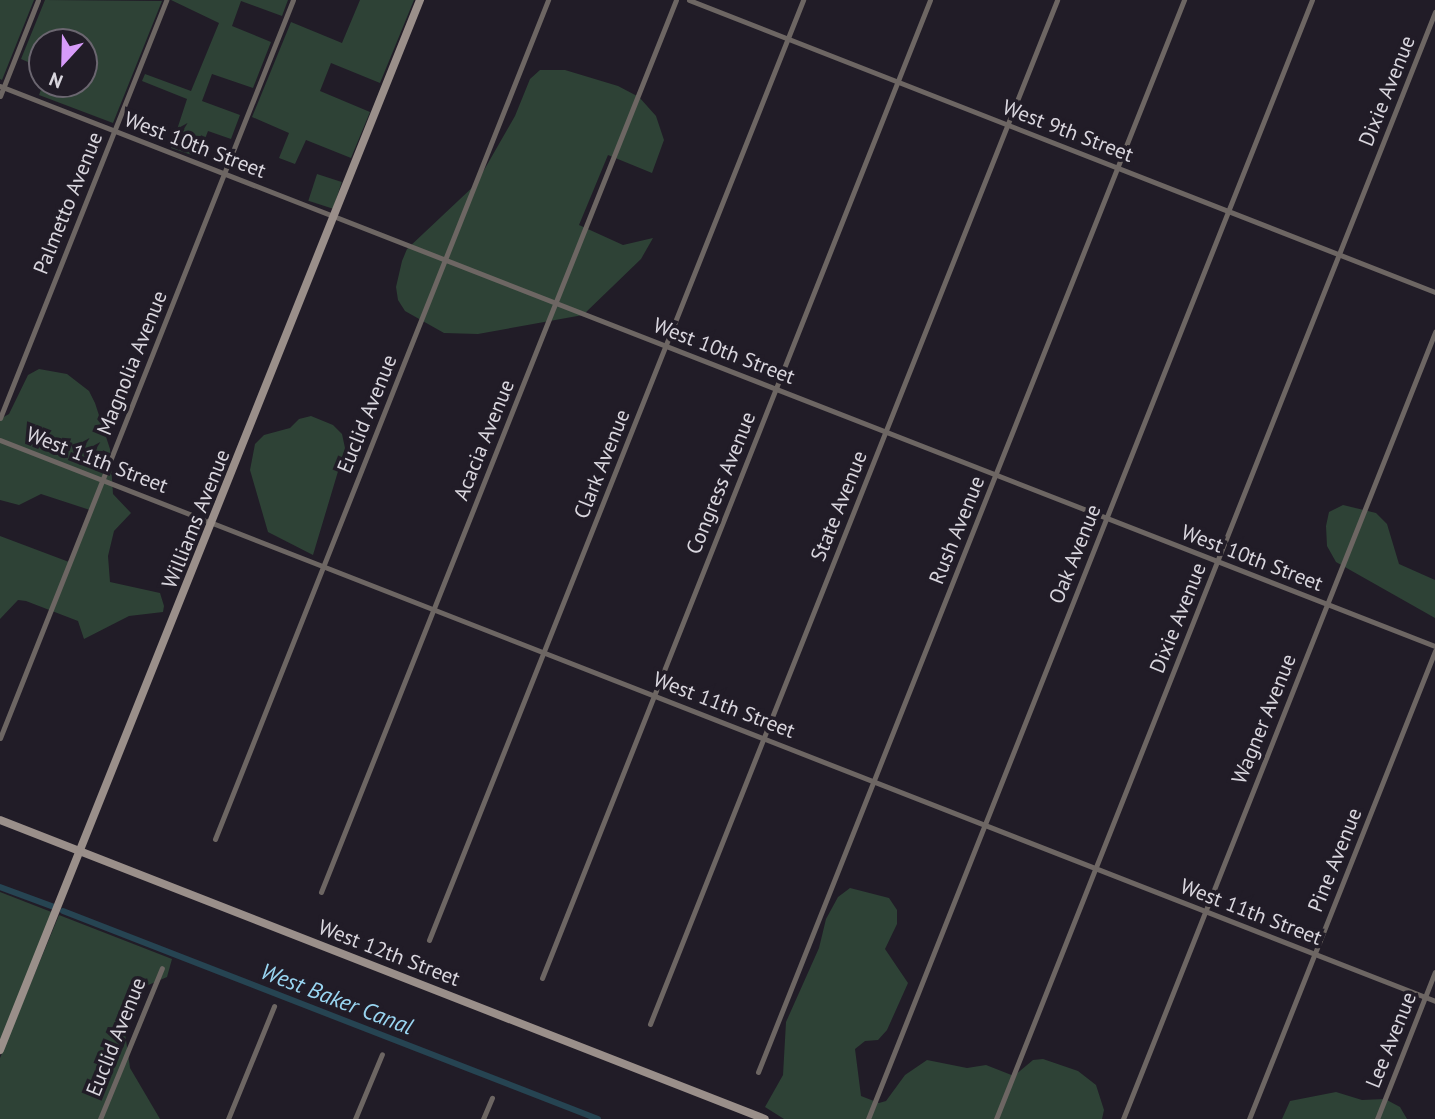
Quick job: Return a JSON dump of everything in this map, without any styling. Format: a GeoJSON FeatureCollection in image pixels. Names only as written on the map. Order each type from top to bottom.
{"type":"FeatureCollection","features":[{"type":"Feature","properties":{"kind":"street"},"geometry":{"type":"LineString","coordinates":[[0,96],[38,0]]}},
{"type":"Feature","properties":{"kind":"street","name":"Palmetto Avenue"},"geometry":{"type":"LineString","coordinates":[[0,418],[166,0]]}},
{"type":"Feature","properties":{"kind":"street","name":"Magnolia Avenue"},"geometry":{"type":"LineString","coordinates":[[0,738],[293,0]]}},
{"type":"Feature","properties":{"kind":"street","name":"Williams Avenue"},"geometry":{"type":"LineString","coordinates":[[0,1050],[82,852],[421,0]]}},
{"type":"Feature","properties":{"kind":"street","name":"Euclid Avenue"},"geometry":{"type":"LineString","coordinates":[[215,839],[548,0]]}},
{"type":"Feature","properties":{"kind":"street","name":"Acacia Avenue"},"geometry":{"type":"LineString","coordinates":[[321,892],[676,0]]}},
{"type":"Feature","properties":{"kind":"street","name":"West 9th Street"},"geometry":{"type":"LineString","coordinates":[[689,0],[1435,292]]}},
{"type":"Feature","properties":{"kind":"street","name":"Clark Avenue"},"geometry":{"type":"LineString","coordinates":[[429,940],[803,0]]}},
{"type":"Feature","properties":{"kind":"street","name":"Congress Avenue"},"geometry":{"type":"LineString","coordinates":[[542,978],[930,0]]}},
{"type":"Feature","properties":{"kind":"street","name":"State Avenue"},"geometry":{"type":"LineString","coordinates":[[650,1024],[1057,0]]}},
{"type":"Feature","properties":{"kind":"street","name":"Rush Avenue"},"geometry":{"type":"LineString","coordinates":[[758,1072],[1184,0]]}},
{"type":"Feature","properties":{"kind":"street","name":"Oak Avenue"},"geometry":{"type":"LineString","coordinates":[[868,1119],[1312,0]]}},
{"type":"Feature","properties":{"kind":"street","name":"Dixie Avenue"},"geometry":{"type":"LineString","coordinates":[[996,1119],[1435,12]]}},
{"type":"Feature","properties":{"kind":"street","name":"West 10th Street"},"geometry":{"type":"LineString","coordinates":[[2,87],[996,474],[1435,649]]}},
{"type":"Feature","properties":{"kind":"street","name":"Wagner Avenue"},"geometry":{"type":"LineString","coordinates":[[1123,1119],[1435,332]]}},
{"type":"Feature","properties":{"kind":"street","name":"West 11th Street"},"geometry":{"type":"LineString","coordinates":[[0,440],[1435,1001]]}},
{"type":"Feature","properties":{"kind":"street","name":"Pine Avenue"},"geometry":{"type":"LineString","coordinates":[[1249,1119],[1435,649]]}},
{"type":"Feature","properties":{"kind":"street","name":"West 12th Street"},"geometry":{"type":"LineString","coordinates":[[0,820],[765,1119]]}},
{"type":"Feature","properties":{"kind":"street","name":"Euclid Avenue"},"geometry":{"type":"LineString","coordinates":[[100,1119],[162,968]]}},
{"type":"Feature","properties":{"kind":"street","name":"Lee Avenue"},"geometry":{"type":"LineString","coordinates":[[1377,1119],[1435,972]]}},
{"type":"Feature","properties":{"kind":"street"},"geometry":{"type":"LineString","coordinates":[[228,1119],[274,1006]]}},
{"type":"Feature","properties":{"kind":"street"},"geometry":{"type":"LineString","coordinates":[[355,1119],[382,1054]]}},
{"type":"Feature","properties":{"kind":"street"},"geometry":{"type":"LineString","coordinates":[[484,1119],[492,1098]]}},
{"type":"Feature","properties":{"kind":"green space"},"geometry":{"type":"Polygon","coordinates":[[[0,0],[34,0],[2,80],[0,79],[0,0]]]}},
{"type":"Feature","properties":{"kind":"green space"},"geometry":{"type":"Polygon","coordinates":[[[45,0],[162,1],[113,123],[47,98],[98,98],[98,28],[34,28],[45,0]]]}},
{"type":"Feature","properties":{"kind":"green space"},"geometry":{"type":"Polygon","coordinates":[[[171,0],[288,0],[282,16],[241,1],[232,26],[271,42],[253,88],[212,74],[202,101],[240,115],[231,139],[208,131],[198,157],[171,148],[187,99],[142,81],[145,74],[191,91],[219,23],[171,0]]]}},
{"type":"Feature","properties":{"kind":"green space"},"geometry":{"type":"Polygon","coordinates":[[[360,0],[414,0],[380,83],[331,63],[320,91],[370,112],[351,158],[306,140],[295,164],[279,158],[289,133],[252,117],[291,22],[342,43],[360,0]]]}},
{"type":"Feature","properties":{"kind":"green space"},"geometry":{"type":"Polygon","coordinates":[[[28,42],[28,62],[21,59],[28,42]]]}},
{"type":"Feature","properties":{"kind":"green space"},"geometry":{"type":"Polygon","coordinates":[[[540,70],[565,70],[618,86],[639,97],[656,116],[664,140],[652,173],[608,155],[579,225],[623,245],[653,238],[641,259],[583,315],[478,334],[444,333],[405,311],[398,300],[396,287],[402,261],[407,249],[476,184],[515,116],[530,79],[540,70]]]}},
{"type":"Feature","properties":{"kind":"green space"},"geometry":{"type":"Polygon","coordinates":[[[317,174],[342,182],[333,209],[308,201],[317,174]]]}},
{"type":"Feature","properties":{"kind":"green space"},"geometry":{"type":"Polygon","coordinates":[[[39,369],[67,374],[89,391],[95,403],[110,449],[113,494],[131,513],[114,531],[108,556],[110,582],[160,593],[164,606],[163,612],[129,616],[84,639],[78,621],[26,601],[18,600],[0,619],[0,536],[69,562],[90,510],[41,494],[19,505],[0,500],[0,419],[9,414],[28,375],[39,369]]]}},
{"type":"Feature","properties":{"kind":"green space"},"geometry":{"type":"Polygon","coordinates":[[[311,416],[333,425],[342,434],[345,448],[313,555],[268,532],[250,470],[255,444],[264,435],[290,428],[299,419],[311,416]]]}},
{"type":"Feature","properties":{"kind":"green space"},"geometry":{"type":"Polygon","coordinates":[[[1343,505],[1376,513],[1387,524],[1399,564],[1435,580],[1435,618],[1336,562],[1327,546],[1326,526],[1329,512],[1343,505]]]}},
{"type":"Feature","properties":{"kind":"green space"},"geometry":{"type":"Polygon","coordinates":[[[850,888],[889,898],[897,910],[897,924],[885,949],[908,983],[887,1030],[878,1040],[865,1041],[855,1049],[861,1096],[879,1103],[886,1101],[905,1075],[927,1060],[967,1068],[986,1065],[1014,1076],[1033,1060],[1043,1059],[1078,1071],[1096,1085],[1104,1110],[1102,1119],[784,1119],[765,1107],[783,1075],[786,1022],[819,948],[826,919],[838,897],[850,888]]]}},
{"type":"Feature","properties":{"kind":"green space"},"geometry":{"type":"Polygon","coordinates":[[[0,892],[54,913],[0,1042],[0,892]]]}},
{"type":"Feature","properties":{"kind":"green space"},"geometry":{"type":"Polygon","coordinates":[[[59,915],[172,959],[167,977],[139,989],[124,1026],[130,1068],[160,1119],[0,1119],[0,1058],[59,915]]]}},
{"type":"Feature","properties":{"kind":"green space"},"geometry":{"type":"Polygon","coordinates":[[[1336,1092],[1362,1100],[1385,1099],[1400,1107],[1407,1119],[1282,1119],[1290,1101],[1336,1092]]]}},
{"type":"Feature","properties":{"kind":"waterway","name":"West Baker Canal"},"geometry":{"type":"LineString","coordinates":[[0,887],[54,907]]}},
{"type":"Feature","properties":{"kind":"waterway","name":"West Baker Canal"},"geometry":{"type":"LineString","coordinates":[[63,911],[598,1119]]}}]}
